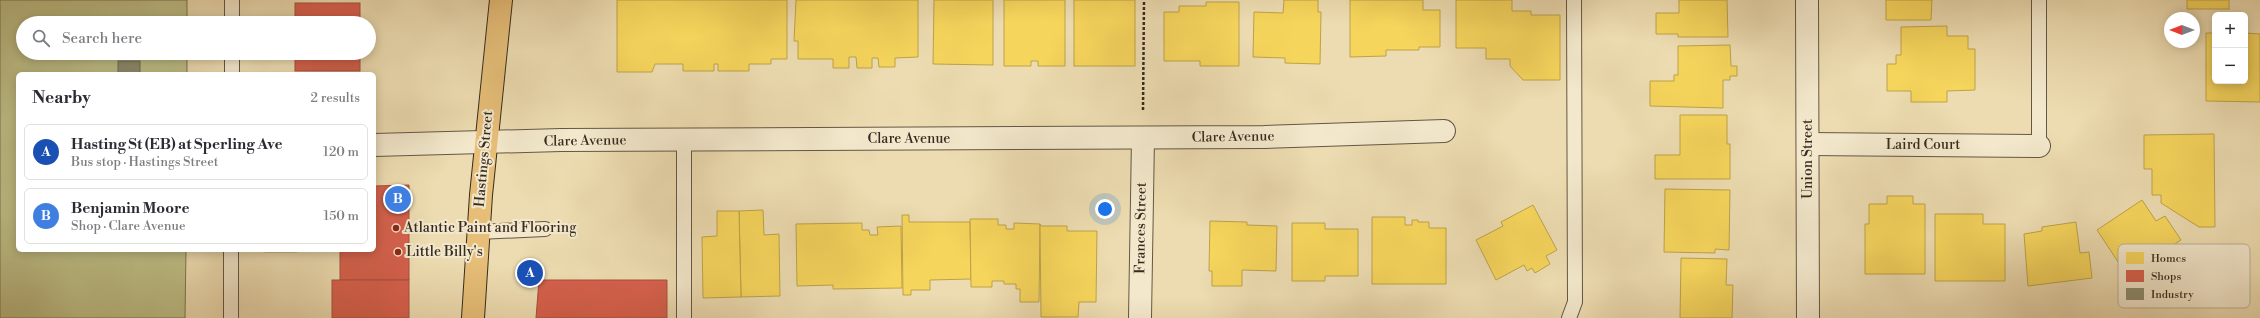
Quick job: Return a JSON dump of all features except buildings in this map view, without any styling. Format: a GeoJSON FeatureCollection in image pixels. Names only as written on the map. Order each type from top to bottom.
{"type":"FeatureCollection","features":[{"type":"Feature","properties":{"kind":"main road","name":"Hastings Street"},"geometry":{"type":"LineString","coordinates":[[473,318],[485,143],[501,0]]}},
{"type":"Feature","properties":{"kind":"street","name":"Union Street"},"geometry":{"type":"LineString","coordinates":[[1807,0],[1808,318]]}},
{"type":"Feature","properties":{"kind":"street","name":"Clare Avenue"},"geometry":{"type":"LineString","coordinates":[[376,145],[561,140],[1143,138],[1444,131]]}},
{"type":"Feature","properties":{"kind":"street","name":"Frances Street"},"geometry":{"type":"LineString","coordinates":[[1140,318],[1143,138]]}},
{"type":"Feature","properties":{"kind":"street","name":"Laird Court"},"geometry":{"type":"LineString","coordinates":[[1808,144],[2039,146]]}},
{"type":"Feature","properties":{"kind":"lane"},"geometry":{"type":"LineString","coordinates":[[232,0],[232,16]]}},
{"type":"Feature","properties":{"kind":"lane"},"geometry":{"type":"LineString","coordinates":[[1569,318],[1575,302],[1574,0]]}},
{"type":"Feature","properties":{"kind":"lane"},"geometry":{"type":"LineString","coordinates":[[2039,0],[2039,146]]}},
{"type":"Feature","properties":{"kind":"lane"},"geometry":{"type":"LineString","coordinates":[[232,60],[232,72]]}},
{"type":"Feature","properties":{"kind":"lane"},"geometry":{"type":"LineString","coordinates":[[684,140],[684,318]]}},
{"type":"Feature","properties":{"kind":"lane"},"geometry":{"type":"LineString","coordinates":[[478,232],[545,229]]}},
{"type":"Feature","properties":{"kind":"lane"},"geometry":{"type":"LineString","coordinates":[[231,252],[231,318]]}},
{"type":"Feature","properties":{"kind":"path"},"geometry":{"type":"LineString","coordinates":[[1143,138],[1144,0]]}},
{"type":"Feature","properties":{"kind":"green space"},"geometry":{"type":"Polygon","coordinates":[[[0,0],[187,0],[187,16],[16,16],[16,60],[187,60],[187,72],[16,72],[16,252],[186,252],[185,318],[0,318],[0,0]]]}},
{"type":"Feature","properties":{"kind":"place","name":"Benjamin Moore"},"geometry":{"type":"Point","coordinates":[398,199]}},
{"type":"Feature","properties":{"kind":"place","name":"Atlantic Paint and Flooring"},"geometry":{"type":"Point","coordinates":[396,228]}},
{"type":"Feature","properties":{"kind":"place","name":"Little Billy's"},"geometry":{"type":"Point","coordinates":[398,252]}},
{"type":"Feature","properties":{"kind":"place","name":"Hasting St (EB) at Sperling Ave"},"geometry":{"type":"Point","coordinates":[530,273]}}]}
